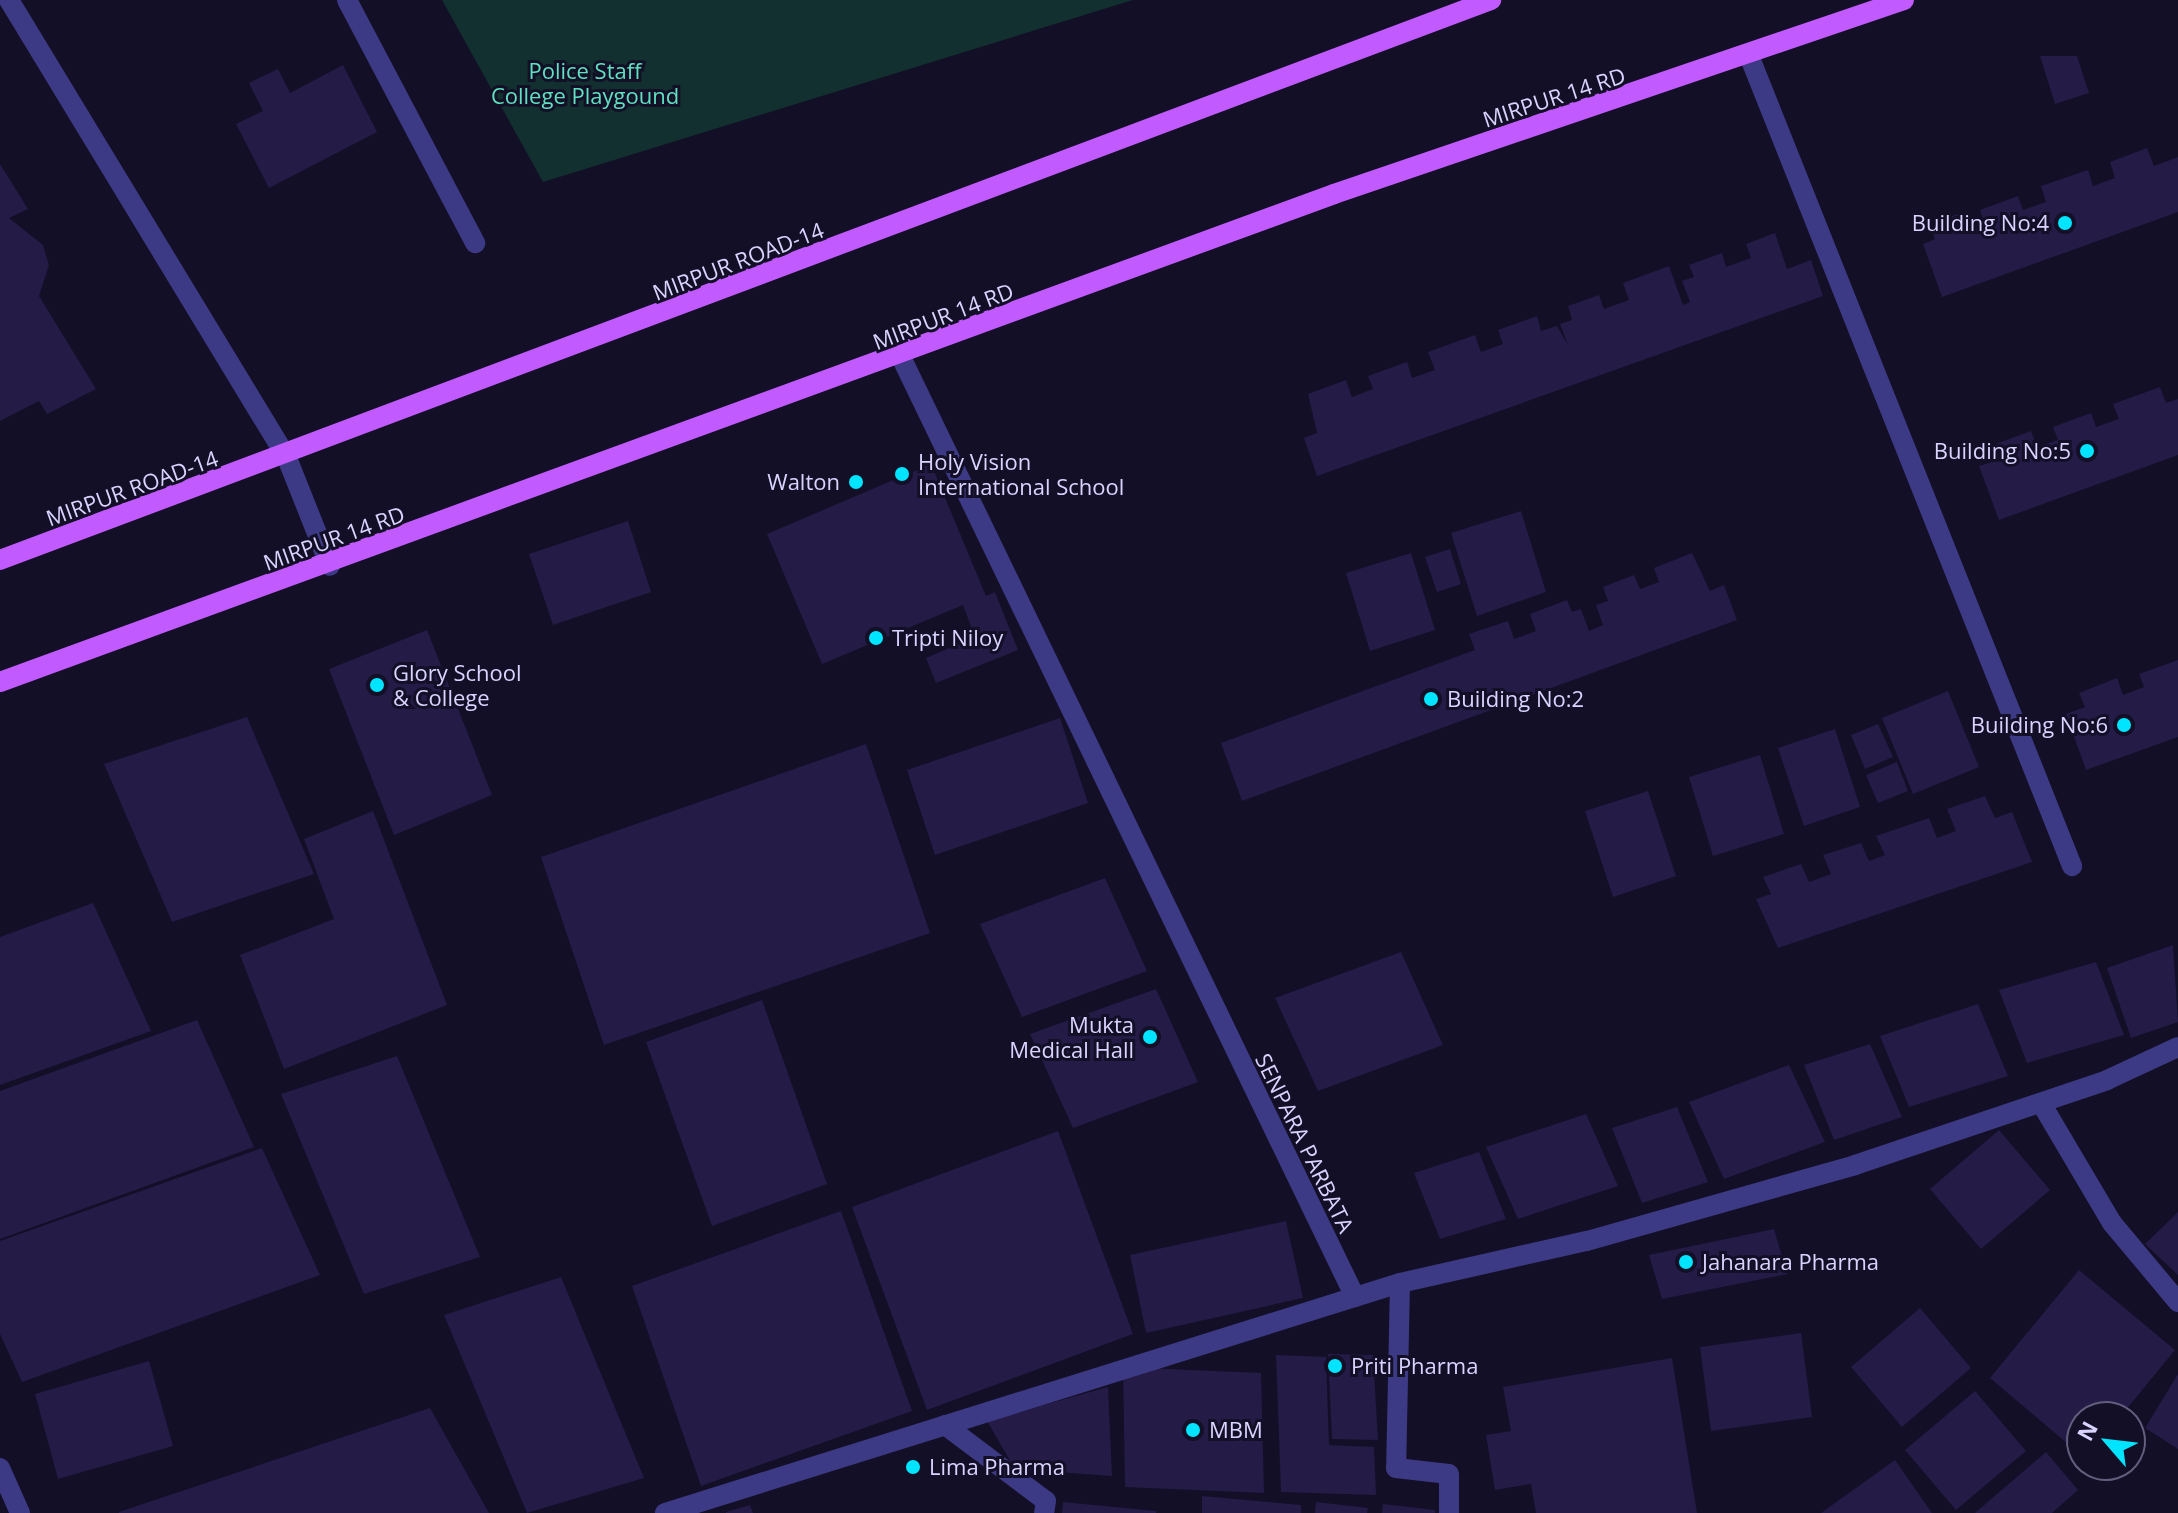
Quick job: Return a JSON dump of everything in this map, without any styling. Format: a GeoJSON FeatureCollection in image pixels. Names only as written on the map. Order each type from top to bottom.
{"type":"FeatureCollection","features":[{"type":"Feature","properties":{"kind":"main road","name":"MIRPUR ROAD-14"},"geometry":{"type":"LineString","coordinates":[[0,560],[287,458],[1491,0]]}},
{"type":"Feature","properties":{"kind":"main road","name":"MIRPUR 14 RD"},"geometry":{"type":"LineString","coordinates":[[0,682],[330,566],[901,357],[1334,194],[1750,58],[1904,0]]}},
{"type":"Feature","properties":{"kind":"street"},"geometry":{"type":"LineString","coordinates":[[9,0],[287,458],[330,566]]}},
{"type":"Feature","properties":{"kind":"street"},"geometry":{"type":"LineString","coordinates":[[347,0],[475,243]]}},
{"type":"Feature","properties":{"kind":"street"},"geometry":{"type":"LineString","coordinates":[[1750,58],[2072,866]]}},
{"type":"Feature","properties":{"kind":"street","name":"SENPARA PARBATA"},"geometry":{"type":"LineString","coordinates":[[901,357],[1355,1297]]}},
{"type":"Feature","properties":{"kind":"street"},"geometry":{"type":"LineString","coordinates":[[665,1513],[1400,1283],[1587,1241],[1855,1165],[2041,1103],[2178,1047]]}},
{"type":"Feature","properties":{"kind":"street"},"geometry":{"type":"LineString","coordinates":[[2041,1103],[2112,1223],[2178,1302]]}},
{"type":"Feature","properties":{"kind":"street"},"geometry":{"type":"LineString","coordinates":[[1400,1283],[1396,1468],[1449,1474],[1449,1513]]}},
{"type":"Feature","properties":{"kind":"street"},"geometry":{"type":"LineString","coordinates":[[945,1425],[1046,1501],[1044,1513]]}},
{"type":"Feature","properties":{"kind":"street"},"geometry":{"type":"LineString","coordinates":[[0,1468],[20,1513]]}},
{"type":"Feature","properties":{"kind":"green space","name":"Police Staff College Playgound"},"geometry":{"type":"Polygon","coordinates":[[[442,0],[1133,0],[543,182],[442,0]]]}},
{"type":"Feature","properties":{"kind":"building"},"geometry":{"type":"Polygon","coordinates":[[[2040,56],[2077,56],[2089,93],[2055,104],[2040,56]]]}},
{"type":"Feature","properties":{"kind":"building"},"geometry":{"type":"Polygon","coordinates":[[[343,65],[377,132],[269,188],[236,124],[263,111],[249,83],[278,69],[290,93],[343,65]]]}},
{"type":"Feature","properties":{"kind":"building","name":"Building No:4"},"geometry":{"type":"Polygon","coordinates":[[[2147,148],[2154,166],[2178,157],[2178,212],[1942,297],[1923,244],[1935,239],[1930,224],[1958,214],[1963,230],[1984,222],[1980,210],[2018,196],[2023,210],[2046,202],[2041,186],[2088,170],[2093,186],[2115,178],[2110,162],[2147,148]]]}},
{"type":"Feature","properties":{"kind":"building"},"geometry":{"type":"Polygon","coordinates":[[[0,164],[28,209],[9,218],[43,245],[49,265],[39,296],[96,389],[47,414],[39,401],[0,421],[0,164]]]}},
{"type":"Feature","properties":{"kind":"building"},"geometry":{"type":"Polygon","coordinates":[[[1775,233],[1787,269],[1811,260],[1823,296],[1317,476],[1304,438],[1317,433],[1308,394],[1346,380],[1352,397],[1373,389],[1368,376],[1407,362],[1412,378],[1435,370],[1428,352],[1475,335],[1481,352],[1503,344],[1498,330],[1537,316],[1541,331],[1557,326],[1568,345],[1560,324],[1572,320],[1568,306],[1599,295],[1604,309],[1629,300],[1623,283],[1669,266],[1683,305],[1690,302],[1682,281],[1694,277],[1689,265],[1722,253],[1726,267],[1751,258],[1746,244],[1775,233]]]}},
{"type":"Feature","properties":{"kind":"building","name":"Building No:5"},"geometry":{"type":"Polygon","coordinates":[[[2160,387],[2166,403],[2178,399],[2178,455],[1999,520],[1979,466],[1998,460],[1993,445],[2031,431],[2037,447],[2058,440],[2053,427],[2091,413],[2096,427],[2119,419],[2113,404],[2160,387]]]}},
{"type":"Feature","properties":{"kind":"building"},"geometry":{"type":"Polygon","coordinates":[[[931,464],[986,596],[995,592],[1018,650],[936,683],[926,658],[975,637],[963,605],[822,664],[767,534],[931,464]]]}},
{"type":"Feature","properties":{"kind":"building"},"geometry":{"type":"Polygon","coordinates":[[[1521,511],[1546,592],[1477,616],[1451,533],[1521,511]]]}},
{"type":"Feature","properties":{"kind":"building"},"geometry":{"type":"Polygon","coordinates":[[[628,521],[651,592],[553,625],[529,554],[628,521]]]}},
{"type":"Feature","properties":{"kind":"building"},"geometry":{"type":"Polygon","coordinates":[[[1450,549],[1461,584],[1437,592],[1425,557],[1450,549]]]}},
{"type":"Feature","properties":{"kind":"building"},"geometry":{"type":"Polygon","coordinates":[[[1411,553],[1435,630],[1370,651],[1346,573],[1411,553]]]}},
{"type":"Feature","properties":{"kind":"building","name":"Building No:2"},"geometry":{"type":"Polygon","coordinates":[[[1692,553],[1710,591],[1724,585],[1737,620],[1242,801],[1221,743],[1475,650],[1469,634],[1508,621],[1514,639],[1536,631],[1530,614],[1567,600],[1572,612],[1581,609],[1589,631],[1603,625],[1596,605],[1608,601],[1603,587],[1634,575],[1640,589],[1659,582],[1654,568],[1692,553]]]}},
{"type":"Feature","properties":{"kind":"building"},"geometry":{"type":"Polygon","coordinates":[[[427,630],[492,795],[394,835],[329,669],[427,630]]]}},
{"type":"Feature","properties":{"kind":"building","name":"Building No:6"},"geometry":{"type":"Polygon","coordinates":[[[2178,660],[2178,737],[2086,770],[2066,714],[2085,707],[2079,693],[2117,678],[2123,695],[2144,687],[2139,674],[2178,660]]]}},
{"type":"Feature","properties":{"kind":"building"},"geometry":{"type":"Polygon","coordinates":[[[1948,691],[1979,767],[1913,794],[1882,718],[1948,691]]]}},
{"type":"Feature","properties":{"kind":"building"},"geometry":{"type":"Polygon","coordinates":[[[247,717],[314,874],[172,922],[104,764],[247,717]]]}},
{"type":"Feature","properties":{"kind":"building"},"geometry":{"type":"Polygon","coordinates":[[[1060,718],[1088,803],[935,855],[907,770],[1060,718]]]}},
{"type":"Feature","properties":{"kind":"building"},"geometry":{"type":"Polygon","coordinates":[[[1878,724],[1893,757],[1865,769],[1851,735],[1878,724]]]}},
{"type":"Feature","properties":{"kind":"building"},"geometry":{"type":"Polygon","coordinates":[[[1835,729],[1860,807],[1804,826],[1778,748],[1835,729]]]}},
{"type":"Feature","properties":{"kind":"building"},"geometry":{"type":"Polygon","coordinates":[[[866,744],[930,933],[604,1045],[541,857],[866,744]]]}},
{"type":"Feature","properties":{"kind":"building"},"geometry":{"type":"Polygon","coordinates":[[[1760,755],[1784,834],[1713,856],[1689,777],[1760,755]]]}},
{"type":"Feature","properties":{"kind":"building"},"geometry":{"type":"Polygon","coordinates":[[[1897,762],[1908,791],[1878,803],[1866,775],[1897,762]]]}},
{"type":"Feature","properties":{"kind":"building"},"geometry":{"type":"Polygon","coordinates":[[[1648,791],[1676,876],[1613,897],[1585,811],[1648,791]]]}},
{"type":"Feature","properties":{"kind":"building"},"geometry":{"type":"Polygon","coordinates":[[[1985,796],[1995,818],[2012,812],[2032,862],[1778,948],[1756,899],[1771,894],[1763,877],[1801,864],[1809,882],[1831,874],[1823,855],[1861,843],[1869,861],[1885,855],[1876,836],[1929,818],[1937,838],[1956,831],[1947,809],[1985,796]]]}},
{"type":"Feature","properties":{"kind":"building"},"geometry":{"type":"Polygon","coordinates":[[[373,811],[447,1005],[284,1069],[240,955],[334,919],[304,839],[373,811]]]}},
{"type":"Feature","properties":{"kind":"building"},"geometry":{"type":"Polygon","coordinates":[[[1105,878],[1147,971],[1022,1017],[980,924],[1105,878]]]}},
{"type":"Feature","properties":{"kind":"building"},"geometry":{"type":"Polygon","coordinates":[[[93,903],[151,1031],[0,1085],[0,937],[93,903]]]}},
{"type":"Feature","properties":{"kind":"building"},"geometry":{"type":"Polygon","coordinates":[[[2173,945],[2178,1022],[2131,1038],[2107,968],[2173,945]]]}},
{"type":"Feature","properties":{"kind":"building"},"geometry":{"type":"Polygon","coordinates":[[[1401,952],[1443,1045],[1318,1091],[1275,998],[1401,952]]]}},
{"type":"Feature","properties":{"kind":"building"},"geometry":{"type":"Polygon","coordinates":[[[2096,962],[2124,1035],[2027,1063],[1999,990],[2096,962]]]}},
{"type":"Feature","properties":{"kind":"building"},"geometry":{"type":"Polygon","coordinates":[[[1156,989],[1198,1082],[1073,1128],[1030,1034],[1156,989]]]}},
{"type":"Feature","properties":{"kind":"building"},"geometry":{"type":"Polygon","coordinates":[[[762,1000],[827,1184],[712,1226],[646,1042],[762,1000]]]}},
{"type":"Feature","properties":{"kind":"building"},"geometry":{"type":"Polygon","coordinates":[[[1978,1004],[2008,1076],[1909,1107],[1880,1036],[1978,1004]]]}},
{"type":"Feature","properties":{"kind":"building"},"geometry":{"type":"Polygon","coordinates":[[[197,1020],[254,1147],[0,1239],[0,1091],[197,1020]]]}},
{"type":"Feature","properties":{"kind":"building"},"geometry":{"type":"Polygon","coordinates":[[[1870,1044],[1902,1117],[1834,1140],[1804,1065],[1870,1044]]]}},
{"type":"Feature","properties":{"kind":"building"},"geometry":{"type":"Polygon","coordinates":[[[397,1056],[480,1257],[364,1294],[281,1094],[397,1056]]]}},
{"type":"Feature","properties":{"kind":"building"},"geometry":{"type":"Polygon","coordinates":[[[1789,1065],[1825,1142],[1724,1179],[1689,1102],[1789,1065]]]}},
{"type":"Feature","properties":{"kind":"building"},"geometry":{"type":"Polygon","coordinates":[[[1677,1107],[1708,1182],[1642,1203],[1612,1128],[1677,1107]]]}},
{"type":"Feature","properties":{"kind":"building"},"geometry":{"type":"Polygon","coordinates":[[[1586,1114],[1618,1186],[1518,1219],[1486,1147],[1586,1114]]]}},
{"type":"Feature","properties":{"kind":"building"},"geometry":{"type":"Polygon","coordinates":[[[1999,1130],[2050,1190],[1981,1249],[1930,1189],[1999,1130]]]}},
{"type":"Feature","properties":{"kind":"building"},"geometry":{"type":"Polygon","coordinates":[[[1058,1131],[1133,1334],[927,1410],[852,1207],[1058,1131]]]}},
{"type":"Feature","properties":{"kind":"building"},"geometry":{"type":"Polygon","coordinates":[[[262,1148],[320,1275],[22,1382],[0,1334],[0,1241],[262,1148]]]}},
{"type":"Feature","properties":{"kind":"building"},"geometry":{"type":"Polygon","coordinates":[[[1479,1152],[1506,1219],[1440,1239],[1414,1173],[1479,1152]]]}},
{"type":"Feature","properties":{"kind":"building"},"geometry":{"type":"Polygon","coordinates":[[[841,1211],[912,1411],[701,1486],[632,1286],[841,1211]]]}},
{"type":"Feature","properties":{"kind":"building"},"geometry":{"type":"Polygon","coordinates":[[[2178,1212],[2178,1275],[2145,1244],[2178,1212]]]}},
{"type":"Feature","properties":{"kind":"building"},"geometry":{"type":"Polygon","coordinates":[[[1286,1221],[1303,1298],[1146,1333],[1130,1255],[1286,1221]]]}},
{"type":"Feature","properties":{"kind":"building"},"geometry":{"type":"Polygon","coordinates":[[[1774,1229],[1787,1274],[1662,1299],[1649,1255],[1774,1229]]]}},
{"type":"Feature","properties":{"kind":"building"},"geometry":{"type":"Polygon","coordinates":[[[2079,1270],[2175,1350],[2133,1401],[2066,1401],[2066,1442],[1990,1378],[2079,1270]]]}},
{"type":"Feature","properties":{"kind":"building"},"geometry":{"type":"Polygon","coordinates":[[[561,1277],[644,1478],[527,1513],[444,1315],[561,1277]]]}},
{"type":"Feature","properties":{"kind":"building"},"geometry":{"type":"Polygon","coordinates":[[[1920,1308],[1971,1368],[1902,1427],[1851,1367],[1920,1308]]]}},
{"type":"Feature","properties":{"kind":"building"},"geometry":{"type":"Polygon","coordinates":[[[1801,1333],[1812,1417],[1711,1431],[1700,1347],[1801,1333]]]}},
{"type":"Feature","properties":{"kind":"building"},"geometry":{"type":"Polygon","coordinates":[[[1328,1354],[1373,1355],[1378,1440],[1332,1439],[1328,1354]]]}},
{"type":"Feature","properties":{"kind":"building"},"geometry":{"type":"Polygon","coordinates":[[[1276,1355],[1326,1357],[1329,1445],[1374,1447],[1376,1495],[1281,1492],[1276,1355]]]}},
{"type":"Feature","properties":{"kind":"building"},"geometry":{"type":"Polygon","coordinates":[[[1672,1358],[1697,1513],[1536,1513],[1531,1484],[1495,1490],[1486,1435],[1511,1431],[1503,1387],[1672,1358]]]}},
{"type":"Feature","properties":{"kind":"building"},"geometry":{"type":"Polygon","coordinates":[[[149,1361],[173,1446],[58,1479],[35,1394],[149,1361]]]}},
{"type":"Feature","properties":{"kind":"building","name":"MBM"},"geometry":{"type":"Polygon","coordinates":[[[1123,1367],[1261,1373],[1264,1493],[1125,1487],[1123,1367]]]}},
{"type":"Feature","properties":{"kind":"building"},"geometry":{"type":"Polygon","coordinates":[[[2178,1374],[2178,1449],[2146,1426],[2178,1374]]]}},
{"type":"Feature","properties":{"kind":"building"},"geometry":{"type":"Polygon","coordinates":[[[1108,1387],[1112,1476],[1015,1469],[987,1421],[1108,1387]]]}},
{"type":"Feature","properties":{"kind":"building"},"geometry":{"type":"Polygon","coordinates":[[[1975,1391],[2026,1451],[1956,1510],[1905,1450],[1975,1391]]]}},
{"type":"Feature","properties":{"kind":"building"},"geometry":{"type":"Polygon","coordinates":[[[430,1408],[489,1513],[119,1513],[119,1512],[430,1408]]]}},
{"type":"Feature","properties":{"kind":"building"},"geometry":{"type":"Polygon","coordinates":[[[2046,1452],[2066,1476],[2066,1481],[2070,1481],[2078,1490],[2052,1513],[1975,1513],[2046,1452]]]}},
{"type":"Feature","properties":{"kind":"building"},"geometry":{"type":"Polygon","coordinates":[[[1895,1460],[1932,1513],[1821,1513],[1895,1460]]]}},
{"type":"Feature","properties":{"kind":"building"},"geometry":{"type":"Polygon","coordinates":[[[1202,1496],[1301,1505],[1301,1513],[1202,1513],[1202,1496]]]}},
{"type":"Feature","properties":{"kind":"building"},"geometry":{"type":"Polygon","coordinates":[[[1063,1502],[1156,1511],[1156,1513],[1062,1513],[1063,1502]]]}},
{"type":"Feature","properties":{"kind":"building"},"geometry":{"type":"Polygon","coordinates":[[[1316,1502],[1368,1508],[1367,1513],[1315,1513],[1316,1502]]]}},
{"type":"Feature","properties":{"kind":"building"},"geometry":{"type":"Polygon","coordinates":[[[1383,1504],[1435,1510],[1435,1513],[1382,1513],[1383,1504]]]}},
{"type":"Feature","properties":{"kind":"building"},"geometry":{"type":"Polygon","coordinates":[[[750,1505],[753,1513],[726,1513],[726,1512],[750,1505]]]}},
{"type":"Feature","properties":{"kind":"place","name":"Building No:4"},"geometry":{"type":"Point","coordinates":[2065,223]}},
{"type":"Feature","properties":{"kind":"place","name":"Building No:5"},"geometry":{"type":"Point","coordinates":[2087,451]}},
{"type":"Feature","properties":{"kind":"place","name":"Holy Vision International School"},"geometry":{"type":"Point","coordinates":[902,474]}},
{"type":"Feature","properties":{"kind":"place","name":"Walton"},"geometry":{"type":"Point","coordinates":[856,482]}},
{"type":"Feature","properties":{"kind":"place","name":"Tripti Niloy"},"geometry":{"type":"Point","coordinates":[876,638]}},
{"type":"Feature","properties":{"kind":"place","name":"Glory School & College"},"geometry":{"type":"Point","coordinates":[377,685]}},
{"type":"Feature","properties":{"kind":"place","name":"Building No:2"},"geometry":{"type":"Point","coordinates":[1431,699]}},
{"type":"Feature","properties":{"kind":"place","name":"Building No:6"},"geometry":{"type":"Point","coordinates":[2124,725]}},
{"type":"Feature","properties":{"kind":"place","name":"Mukta Medical Hall"},"geometry":{"type":"Point","coordinates":[1150,1037]}},
{"type":"Feature","properties":{"kind":"place","name":"Jahanara Pharma"},"geometry":{"type":"Point","coordinates":[1686,1262]}},
{"type":"Feature","properties":{"kind":"place","name":"Priti Pharma"},"geometry":{"type":"Point","coordinates":[1335,1366]}},
{"type":"Feature","properties":{"kind":"place","name":"MBM"},"geometry":{"type":"Point","coordinates":[1193,1430]}},
{"type":"Feature","properties":{"kind":"place","name":"Lima Pharma"},"geometry":{"type":"Point","coordinates":[913,1467]}}]}
